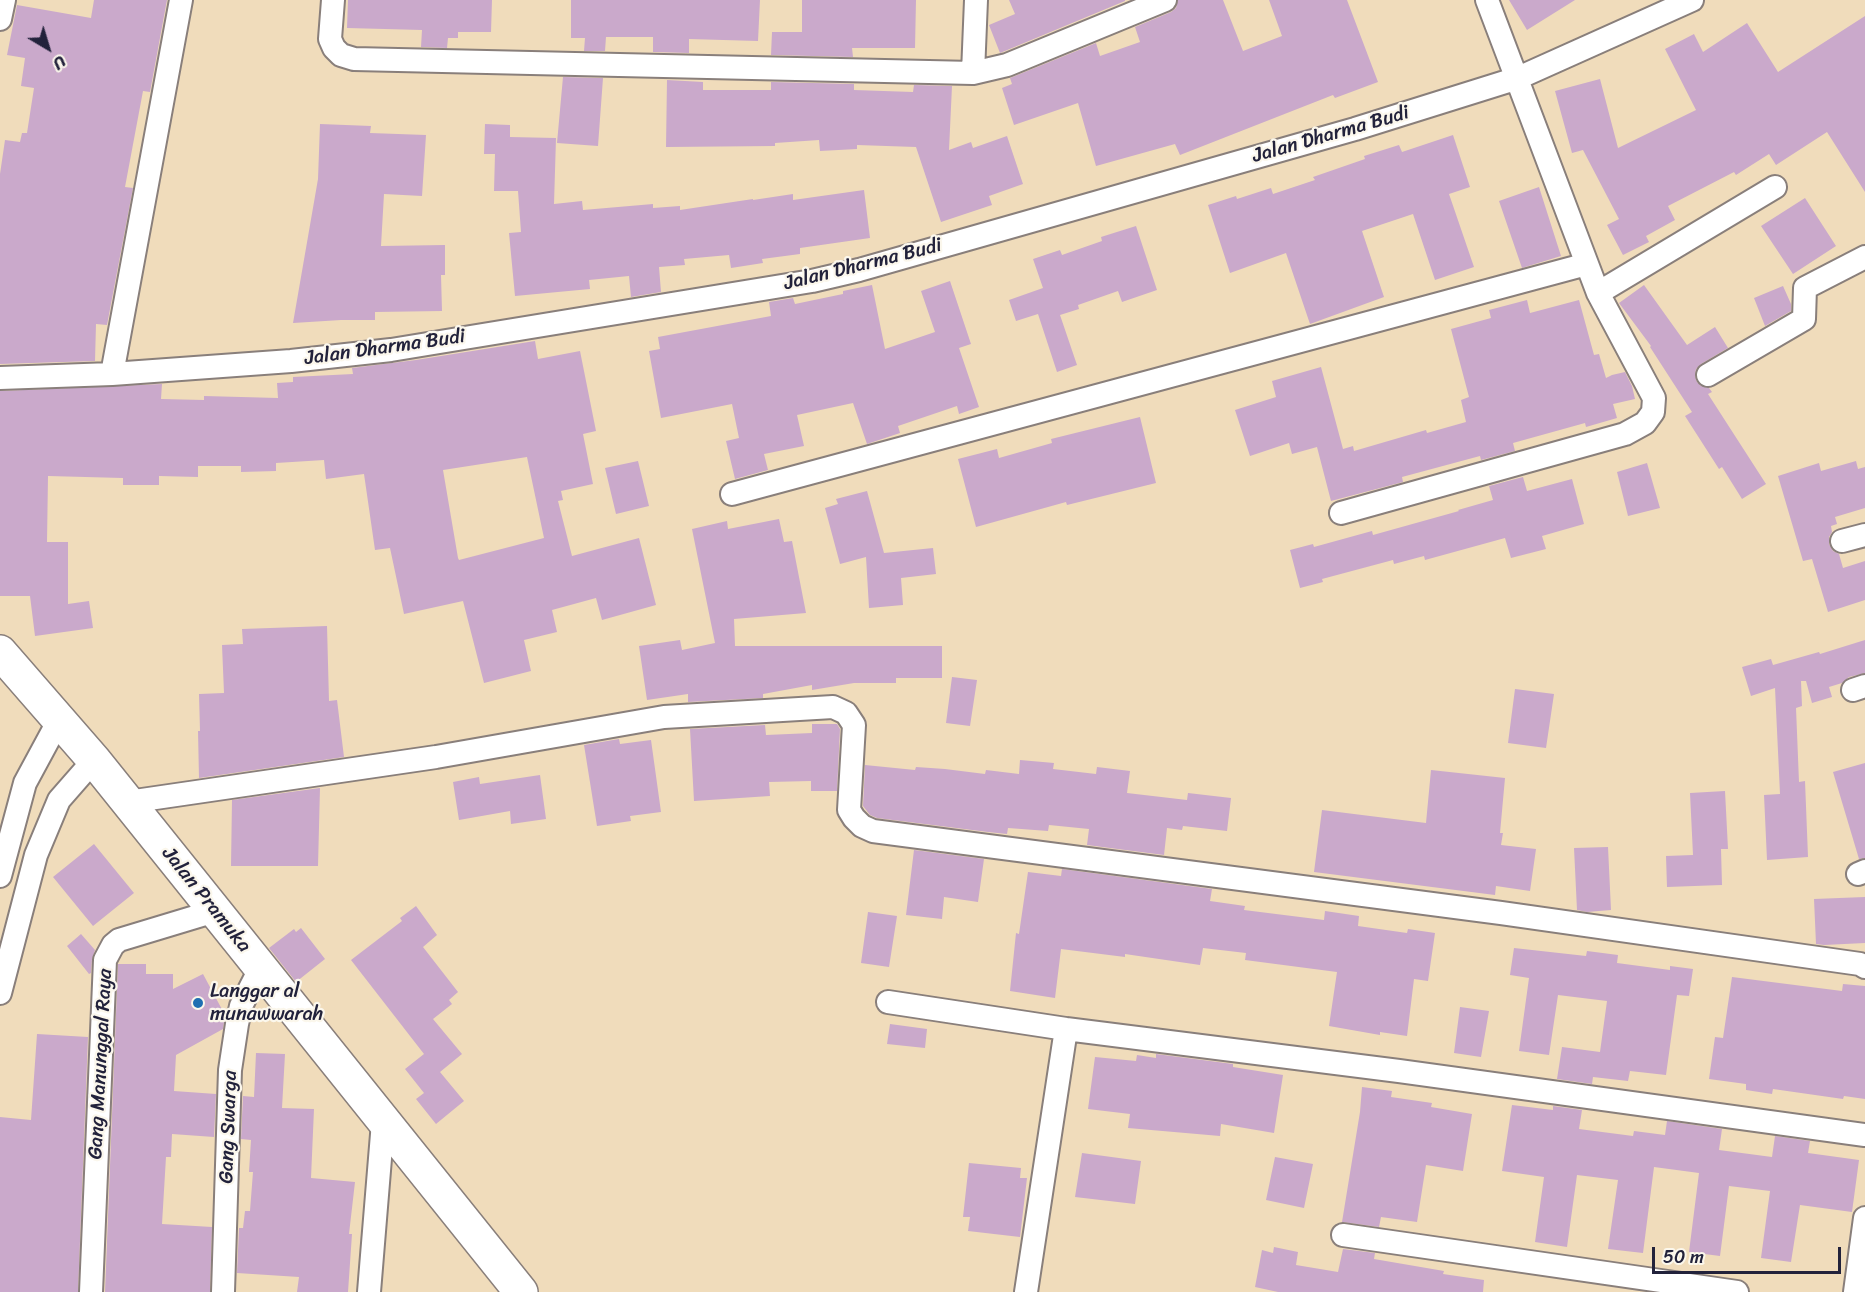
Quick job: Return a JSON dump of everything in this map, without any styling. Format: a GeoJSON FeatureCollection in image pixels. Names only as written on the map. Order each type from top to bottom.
{"type":"FeatureCollection","features":[{"type":"Feature","properties":{"kind":"main road","name":"Jalan Pramuka"},"geometry":{"type":"LineString","coordinates":[[0,652],[94,760],[521,1292]]}},
{"type":"Feature","properties":{"kind":"street"},"geometry":{"type":"LineString","coordinates":[[0,19],[4,0]]}},
{"type":"Feature","properties":{"kind":"street"},"geometry":{"type":"LineString","coordinates":[[112,374],[181,0]]}},
{"type":"Feature","properties":{"kind":"street"},"geometry":{"type":"LineString","coordinates":[[333,0],[330,39],[334,48],[341,54],[354,59],[973,73],[1007,65],[1165,0]]}},
{"type":"Feature","properties":{"kind":"street"},"geometry":{"type":"LineString","coordinates":[[973,73],[976,0]]}},
{"type":"Feature","properties":{"kind":"street"},"geometry":{"type":"LineString","coordinates":[[1341,513],[1625,434],[1646,423],[1653,411],[1654,398],[1598,293],[1487,0]]}},
{"type":"Feature","properties":{"kind":"street","name":"Jalan Dharma Budi"},"geometry":{"type":"LineString","coordinates":[[0,378],[112,374],[291,361],[391,350],[821,279],[1356,129],[1518,78],[1692,0]]}},
{"type":"Feature","properties":{"kind":"street"},"geometry":{"type":"LineString","coordinates":[[1598,293],[1775,187]]}},
{"type":"Feature","properties":{"kind":"street"},"geometry":{"type":"LineString","coordinates":[[1708,375],[1804,319],[1805,288],[1865,257]]}},
{"type":"Feature","properties":{"kind":"street"},"geometry":{"type":"LineString","coordinates":[[732,494],[1587,264]]}},
{"type":"Feature","properties":{"kind":"street"},"geometry":{"type":"LineString","coordinates":[[1842,541],[1865,535]]}},
{"type":"Feature","properties":{"kind":"street"},"geometry":{"type":"LineString","coordinates":[[128,802],[436,757],[664,717],[832,707],[846,713],[854,725],[849,810],[862,826],[873,831],[1501,913],[1860,964],[1865,967]]}},
{"type":"Feature","properties":{"kind":"street"},"geometry":{"type":"LineString","coordinates":[[0,876],[26,783],[59,720]]}},
{"type":"Feature","properties":{"kind":"street"},"geometry":{"type":"LineString","coordinates":[[0,993],[36,855],[60,800],[94,760]]}},
{"type":"Feature","properties":{"kind":"street"},"geometry":{"type":"LineString","coordinates":[[26,783],[60,800]]}},
{"type":"Feature","properties":{"kind":"street","name":"Gang Manunggal Raya"},"geometry":{"type":"LineString","coordinates":[[91,1292],[105,960],[112,945],[120,940],[215,911]]}},
{"type":"Feature","properties":{"kind":"street","name":"Gang Swarga"},"geometry":{"type":"LineString","coordinates":[[223,1292],[230,1070],[241,1006],[261,967]]}},
{"type":"Feature","properties":{"kind":"street"},"geometry":{"type":"LineString","coordinates":[[888,1002],[1066,1029],[1400,1071],[1865,1136]]}},
{"type":"Feature","properties":{"kind":"street"},"geometry":{"type":"LineString","coordinates":[[1026,1292],[1066,1029]]}},
{"type":"Feature","properties":{"kind":"street"},"geometry":{"type":"LineString","coordinates":[[369,1292],[383,1122]]}},
{"type":"Feature","properties":{"kind":"street"},"geometry":{"type":"LineString","coordinates":[[1855,1292],[1865,1218]]}},
{"type":"Feature","properties":{"kind":"street"},"geometry":{"type":"LineString","coordinates":[[1342,1235],[1737,1292]]}},
{"type":"Feature","properties":{"kind":"building"},"geometry":{"type":"Polygon","coordinates":[[[94,0],[167,0],[150,92],[143,91],[125,187],[133,188],[107,325],[96,324],[95,361],[0,364],[0,174],[5,140],[20,142],[22,133],[27,133],[34,88],[21,86],[25,58],[7,55],[17,5],[91,18],[94,0]]]}},
{"type":"Feature","properties":{"kind":"building"},"geometry":{"type":"Polygon","coordinates":[[[348,0],[492,0],[491,32],[458,32],[458,38],[448,38],[447,48],[421,47],[422,30],[347,28],[348,0]]]}},
{"type":"Feature","properties":{"kind":"building"},"geometry":{"type":"Polygon","coordinates":[[[571,0],[760,0],[758,41],[689,39],[689,53],[653,52],[653,37],[606,37],[605,51],[584,51],[585,38],[571,38],[571,0]]]}},
{"type":"Feature","properties":{"kind":"building"},"geometry":{"type":"Polygon","coordinates":[[[802,0],[916,0],[915,48],[852,48],[853,57],[771,55],[772,32],[802,32],[802,0]]]}},
{"type":"Feature","properties":{"kind":"building"},"geometry":{"type":"Polygon","coordinates":[[[1009,0],[1125,1],[1000,53],[989,25],[1015,14],[1009,0]]]}},
{"type":"Feature","properties":{"kind":"building"},"geometry":{"type":"Polygon","coordinates":[[[1178,0],[1223,0],[1243,51],[1282,36],[1269,0],[1347,0],[1378,82],[1335,98],[1333,95],[1180,155],[1175,144],[1096,166],[1078,103],[1014,125],[1002,88],[1012,84],[1010,78],[1096,43],[1100,56],[1140,42],[1135,27],[1171,12],[1176,8],[1178,0]]]}},
{"type":"Feature","properties":{"kind":"building"},"geometry":{"type":"Polygon","coordinates":[[[1509,0],[1575,0],[1527,30],[1509,0]]]}},
{"type":"Feature","properties":{"kind":"building"},"geometry":{"type":"Polygon","coordinates":[[[1865,16],[1865,192],[1827,132],[1776,165],[1769,154],[1736,175],[1734,172],[1668,206],[1675,220],[1646,236],[1649,242],[1623,255],[1607,225],[1619,219],[1583,150],[1572,153],[1555,91],[1600,79],[1618,148],[1696,110],[1665,49],[1694,34],[1703,52],[1747,23],[1778,72],[1865,16]]]}},
{"type":"Feature","properties":{"kind":"building"},"geometry":{"type":"Polygon","coordinates":[[[563,77],[603,78],[598,146],[557,143],[563,77]]]}},
{"type":"Feature","properties":{"kind":"building"},"geometry":{"type":"Polygon","coordinates":[[[667,80],[703,82],[703,90],[771,90],[771,82],[854,84],[854,90],[913,92],[914,85],[952,86],[949,150],[971,142],[973,148],[1007,136],[1023,184],[989,196],[992,205],[941,222],[916,147],[857,145],[857,149],[820,151],[819,140],[775,143],[775,146],[666,147],[667,80]]]}},
{"type":"Feature","properties":{"kind":"building"},"geometry":{"type":"Polygon","coordinates":[[[320,124],[371,126],[370,133],[426,135],[422,196],[384,194],[381,246],[445,245],[445,275],[441,275],[442,311],[375,312],[375,320],[293,323],[318,179],[320,124]]]}},
{"type":"Feature","properties":{"kind":"building"},"geometry":{"type":"Polygon","coordinates":[[[485,124],[510,125],[510,137],[556,138],[554,204],[582,201],[583,210],[653,204],[653,208],[680,206],[680,210],[793,194],[793,200],[864,190],[870,238],[800,248],[800,254],[762,259],[763,263],[731,268],[729,255],[684,259],[685,265],[659,267],[661,292],[631,297],[629,276],[589,280],[590,289],[515,296],[509,233],[521,232],[518,191],[494,191],[495,154],[484,154],[485,124]]]}},
{"type":"Feature","properties":{"kind":"building"},"geometry":{"type":"Polygon","coordinates":[[[1453,135],[1470,187],[1449,194],[1474,267],[1435,280],[1413,214],[1362,231],[1384,297],[1310,324],[1286,253],[1230,273],[1208,205],[1271,188],[1273,194],[1315,180],[1313,177],[1365,159],[1364,156],[1399,145],[1402,152],[1453,135]]]}},
{"type":"Feature","properties":{"kind":"building"},"geometry":{"type":"Polygon","coordinates":[[[1539,187],[1561,256],[1522,268],[1499,201],[1539,187]]]}},
{"type":"Feature","properties":{"kind":"building"},"geometry":{"type":"Polygon","coordinates":[[[1805,198],[1836,246],[1793,274],[1761,226],[1805,198]]]}},
{"type":"Feature","properties":{"kind":"building"},"geometry":{"type":"Polygon","coordinates":[[[1136,226],[1157,290],[1122,302],[1118,291],[1078,305],[1079,309],[1060,315],[1077,365],[1057,372],[1038,314],[1016,321],[1009,300],[1043,288],[1033,259],[1060,250],[1062,255],[1102,241],[1101,237],[1136,226]]]}},
{"type":"Feature","properties":{"kind":"building"},"geometry":{"type":"Polygon","coordinates":[[[950,281],[971,344],[959,348],[979,407],[959,414],[957,406],[898,426],[900,433],[867,444],[853,403],[797,415],[804,446],[764,454],[768,470],[735,479],[726,441],[739,438],[732,404],[661,418],[649,351],[660,349],[658,337],[771,316],[769,302],[793,298],[795,304],[872,285],[885,349],[935,332],[921,291],[950,281]]]}},
{"type":"Feature","properties":{"kind":"building"},"geometry":{"type":"Polygon","coordinates":[[[1644,285],[1687,345],[1715,327],[1728,348],[1701,364],[1696,369],[1695,376],[1701,386],[1709,388],[1712,392],[1708,394],[1766,484],[1742,499],[1722,467],[1719,469],[1685,416],[1692,412],[1651,346],[1619,303],[1644,285]]]}},
{"type":"Feature","properties":{"kind":"building"},"geometry":{"type":"Polygon","coordinates":[[[1783,286],[1791,304],[1791,311],[1765,326],[1754,298],[1783,286]]]}},
{"type":"Feature","properties":{"kind":"building"},"geometry":{"type":"Polygon","coordinates":[[[1527,300],[1530,313],[1579,300],[1594,355],[1599,354],[1606,378],[1625,372],[1632,386],[1635,399],[1613,404],[1617,418],[1586,427],[1585,423],[1513,443],[1515,451],[1481,460],[1480,456],[1402,477],[1403,482],[1331,501],[1317,447],[1292,454],[1289,443],[1250,456],[1235,410],[1276,397],[1272,381],[1321,367],[1343,449],[1353,446],[1354,451],[1426,430],[1427,433],[1466,422],[1461,400],[1469,397],[1451,329],[1491,318],[1489,310],[1527,300]]]}},
{"type":"Feature","properties":{"kind":"building"},"geometry":{"type":"Polygon","coordinates":[[[535,341],[538,359],[580,351],[596,431],[583,434],[593,484],[561,491],[563,500],[558,501],[572,556],[639,538],[656,605],[602,620],[596,598],[552,610],[557,632],[524,640],[531,671],[484,683],[463,601],[404,614],[390,548],[375,550],[364,474],[326,479],[324,460],[276,463],[276,471],[241,472],[241,466],[198,466],[198,477],[159,476],[159,485],[123,485],[123,478],[48,476],[47,542],[68,542],[68,604],[89,601],[93,628],[35,636],[30,596],[0,596],[0,391],[162,384],[161,399],[204,400],[204,396],[278,398],[277,383],[293,382],[293,377],[353,374],[352,368],[535,341]],[[527,457],[443,470],[459,560],[544,538],[527,457]]]}},
{"type":"Feature","properties":{"kind":"building"},"geometry":{"type":"Polygon","coordinates":[[[1140,417],[1156,483],[1067,505],[1066,502],[976,527],[958,459],[997,449],[999,458],[1052,443],[1051,439],[1140,417]]]}},
{"type":"Feature","properties":{"kind":"building"},"geometry":{"type":"Polygon","coordinates":[[[638,461],[649,506],[616,514],[605,468],[638,461]]]}},
{"type":"Feature","properties":{"kind":"building"},"geometry":{"type":"Polygon","coordinates":[[[1856,461],[1858,469],[1865,467],[1865,508],[1835,517],[1837,524],[1831,526],[1829,544],[1833,551],[1839,554],[1843,568],[1865,561],[1865,600],[1828,612],[1812,559],[1803,561],[1778,476],[1819,463],[1821,471],[1856,461]]]}},
{"type":"Feature","properties":{"kind":"building"},"geometry":{"type":"Polygon","coordinates":[[[1647,463],[1660,508],[1628,516],[1617,472],[1647,463]]]}},
{"type":"Feature","properties":{"kind":"building"},"geometry":{"type":"Polygon","coordinates":[[[1523,477],[1527,491],[1572,479],[1584,524],[1542,536],[1546,549],[1511,558],[1505,538],[1425,560],[1424,556],[1394,564],[1393,560],[1322,579],[1323,582],[1300,588],[1290,550],[1313,544],[1314,547],[1372,531],[1373,535],[1459,511],[1493,500],[1489,486],[1523,477]]]}},
{"type":"Feature","properties":{"kind":"building"},"geometry":{"type":"Polygon","coordinates":[[[867,491],[884,553],[933,548],[936,574],[901,578],[903,605],[869,608],[866,557],[840,564],[825,508],[838,504],[836,499],[867,491]]]}},
{"type":"Feature","properties":{"kind":"building"},"geometry":{"type":"Polygon","coordinates":[[[779,519],[784,542],[792,541],[806,613],[734,619],[735,646],[942,646],[942,678],[896,678],[896,683],[854,683],[812,690],[812,685],[763,694],[763,698],[688,702],[688,694],[647,700],[639,646],[680,640],[682,650],[715,643],[692,529],[727,521],[728,529],[779,519]]]}},
{"type":"Feature","properties":{"kind":"building"},"geometry":{"type":"Polygon","coordinates":[[[327,626],[329,701],[337,700],[344,757],[199,778],[199,694],[224,693],[222,645],[243,644],[242,629],[327,626]]]}},
{"type":"Feature","properties":{"kind":"building"},"geometry":{"type":"Polygon","coordinates":[[[1865,640],[1865,673],[1849,677],[1842,683],[1829,687],[1832,697],[1812,703],[1806,681],[1801,681],[1802,706],[1796,708],[1799,782],[1805,781],[1808,857],[1767,860],[1764,795],[1780,794],[1775,688],[1751,696],[1742,667],[1771,659],[1773,665],[1865,640]]]}},
{"type":"Feature","properties":{"kind":"building"},"geometry":{"type":"Polygon","coordinates":[[[952,677],[977,680],[970,726],[946,723],[952,677]]]}},
{"type":"Feature","properties":{"kind":"building"},"geometry":{"type":"Polygon","coordinates":[[[1515,689],[1554,694],[1546,748],[1508,743],[1515,689]]]}},
{"type":"Feature","properties":{"kind":"building"},"geometry":{"type":"Polygon","coordinates":[[[812,724],[837,724],[840,729],[837,791],[811,791],[811,781],[769,782],[770,796],[694,801],[690,729],[765,725],[766,735],[812,733],[812,724]]]}},
{"type":"Feature","properties":{"kind":"building"},"geometry":{"type":"Polygon","coordinates":[[[619,739],[620,744],[651,740],[661,812],[630,816],[631,821],[597,826],[584,745],[619,739]]]}},
{"type":"Feature","properties":{"kind":"building"},"geometry":{"type":"Polygon","coordinates":[[[1020,760],[1054,763],[1053,769],[1096,774],[1097,767],[1130,771],[1127,793],[1187,800],[1188,793],[1231,798],[1227,831],[1183,826],[1182,830],[1167,828],[1164,855],[1087,845],[1089,829],[1049,825],[1048,831],[1008,828],[1007,834],[877,818],[870,815],[863,806],[865,765],[915,770],[916,767],[985,774],[986,770],[1019,774],[1020,760]]]}},
{"type":"Feature","properties":{"kind":"building"},"geometry":{"type":"Polygon","coordinates":[[[1865,763],[1865,858],[1859,859],[1833,772],[1865,763]]]}},
{"type":"Feature","properties":{"kind":"building"},"geometry":{"type":"Polygon","coordinates":[[[1431,770],[1505,778],[1501,845],[1536,849],[1530,891],[1496,886],[1495,895],[1314,872],[1322,810],[1426,823],[1431,770]]]}},
{"type":"Feature","properties":{"kind":"building"},"geometry":{"type":"Polygon","coordinates":[[[540,775],[546,819],[511,824],[510,811],[459,820],[453,782],[479,777],[480,784],[540,775]]]}},
{"type":"Feature","properties":{"kind":"building"},"geometry":{"type":"Polygon","coordinates":[[[320,788],[318,866],[231,866],[232,800],[320,788]]]}},
{"type":"Feature","properties":{"kind":"building"},"geometry":{"type":"Polygon","coordinates":[[[1725,791],[1728,849],[1721,849],[1722,885],[1667,887],[1666,856],[1693,855],[1690,793],[1725,791]]]}},
{"type":"Feature","properties":{"kind":"building"},"geometry":{"type":"Polygon","coordinates":[[[94,844],[134,893],[93,926],[53,877],[94,844]]]}},
{"type":"Feature","properties":{"kind":"building"},"geometry":{"type":"Polygon","coordinates":[[[1608,847],[1611,910],[1587,912],[1577,910],[1574,848],[1608,847]]]}},
{"type":"Feature","properties":{"kind":"building"},"geometry":{"type":"Polygon","coordinates":[[[914,850],[984,859],[978,902],[944,897],[942,919],[906,915],[914,850]]]}},
{"type":"Feature","properties":{"kind":"building"},"geometry":{"type":"Polygon","coordinates":[[[1062,869],[1212,889],[1210,901],[1245,906],[1244,910],[1324,920],[1325,911],[1359,916],[1358,926],[1407,933],[1408,929],[1435,933],[1428,981],[1414,979],[1407,1036],[1380,1032],[1380,1035],[1329,1026],[1337,972],[1245,960],[1246,953],[1203,948],[1200,965],[1125,954],[1125,957],[1061,949],[1055,998],[1010,991],[1016,933],[1019,934],[1028,872],[1061,876],[1062,869]]]}},
{"type":"Feature","properties":{"kind":"building"},"geometry":{"type":"Polygon","coordinates":[[[1865,897],[1865,943],[1816,944],[1814,899],[1865,897]]]}},
{"type":"Feature","properties":{"kind":"building"},"geometry":{"type":"Polygon","coordinates":[[[416,906],[437,935],[423,947],[458,992],[449,1000],[452,1004],[433,1019],[462,1054],[440,1072],[464,1101],[436,1124],[416,1099],[424,1093],[405,1069],[424,1054],[351,960],[402,921],[400,918],[416,906]]]}},
{"type":"Feature","properties":{"kind":"building"},"geometry":{"type":"Polygon","coordinates":[[[868,912],[897,916],[889,967],[861,963],[868,912]]]}},
{"type":"Feature","properties":{"kind":"building"},"geometry":{"type":"Polygon","coordinates":[[[301,928],[325,959],[296,982],[269,948],[294,929],[296,932],[301,928]]]}},
{"type":"Feature","properties":{"kind":"building"},"geometry":{"type":"Polygon","coordinates":[[[81,934],[95,950],[89,974],[67,946],[81,934]]]}},
{"type":"Feature","properties":{"kind":"building"},"geometry":{"type":"Polygon","coordinates":[[[1514,948],[1586,956],[1587,951],[1618,955],[1617,963],[1670,970],[1670,966],[1693,969],[1689,996],[1677,995],[1666,1075],[1630,1071],[1628,1081],[1593,1077],[1592,1084],[1557,1079],[1562,1047],[1600,1052],[1607,1001],[1558,995],[1549,1055],[1519,1051],[1529,978],[1510,975],[1514,948]]]}},
{"type":"Feature","properties":{"kind":"building"},"geometry":{"type":"Polygon","coordinates":[[[118,964],[146,964],[146,974],[173,974],[173,989],[203,974],[225,1015],[223,1029],[176,1055],[174,1091],[216,1094],[214,1137],[172,1134],[171,1157],[166,1157],[162,1224],[212,1227],[210,1292],[105,1292],[118,964]]]}},
{"type":"Feature","properties":{"kind":"building"},"geometry":{"type":"Polygon","coordinates":[[[1732,977],[1842,991],[1843,984],[1865,986],[1865,1099],[1844,1096],[1843,1099],[1773,1089],[1772,1094],[1746,1090],[1746,1084],[1709,1079],[1715,1037],[1723,1038],[1732,977]]]}},
{"type":"Feature","properties":{"kind":"building"},"geometry":{"type":"Polygon","coordinates":[[[1460,1007],[1489,1011],[1481,1057],[1454,1053],[1460,1007]]]}},
{"type":"Feature","properties":{"kind":"building"},"geometry":{"type":"Polygon","coordinates":[[[890,1024],[927,1029],[925,1048],[887,1044],[890,1024]]]}},
{"type":"Feature","properties":{"kind":"building"},"geometry":{"type":"Polygon","coordinates":[[[37,1034],[88,1037],[78,1292],[0,1292],[0,1117],[31,1120],[37,1034]]]}},
{"type":"Feature","properties":{"kind":"building"},"geometry":{"type":"Polygon","coordinates":[[[256,1053],[285,1054],[282,1108],[314,1109],[311,1178],[355,1182],[349,1234],[352,1234],[348,1292],[297,1292],[299,1277],[237,1273],[239,1228],[243,1228],[245,1211],[250,1211],[253,1172],[249,1172],[251,1140],[241,1139],[243,1096],[254,1097],[256,1053]]]}},
{"type":"Feature","properties":{"kind":"building"},"geometry":{"type":"Polygon","coordinates":[[[1156,1054],[1233,1064],[1233,1067],[1283,1075],[1274,1133],[1221,1124],[1220,1136],[1128,1128],[1130,1114],[1088,1109],[1095,1057],[1136,1061],[1137,1055],[1156,1058],[1156,1054]]]}},
{"type":"Feature","properties":{"kind":"building"},"geometry":{"type":"Polygon","coordinates":[[[1362,1087],[1392,1091],[1391,1097],[1432,1103],[1431,1107],[1472,1114],[1463,1171],[1426,1165],[1417,1222],[1381,1217],[1379,1227],[1342,1222],[1362,1087]]]}},
{"type":"Feature","properties":{"kind":"building"},"geometry":{"type":"Polygon","coordinates":[[[1512,1105],[1553,1110],[1553,1106],[1582,1110],[1579,1129],[1633,1136],[1634,1131],[1665,1135],[1667,1121],[1722,1129],[1719,1150],[1772,1157],[1775,1136],[1810,1141],[1808,1153],[1859,1160],[1852,1212],[1800,1205],[1791,1262],[1761,1258],[1770,1191],[1729,1186],[1720,1256],[1689,1252],[1699,1173],[1654,1167],[1643,1253],[1608,1249],[1618,1180],[1577,1175],[1567,1247],[1535,1242],[1544,1177],[1502,1171],[1512,1105]]]}},
{"type":"Feature","properties":{"kind":"building"},"geometry":{"type":"Polygon","coordinates":[[[1082,1153],[1141,1161],[1135,1204],[1075,1197],[1082,1153]]]}},
{"type":"Feature","properties":{"kind":"building"},"geometry":{"type":"Polygon","coordinates":[[[1275,1157],[1313,1164],[1304,1208],[1266,1200],[1275,1157]]]}},
{"type":"Feature","properties":{"kind":"building"},"geometry":{"type":"Polygon","coordinates":[[[969,1163],[1021,1168],[1020,1178],[1027,1178],[1020,1237],[968,1231],[970,1217],[963,1217],[969,1163]]]}},
{"type":"Feature","properties":{"kind":"building"},"geometry":{"type":"Polygon","coordinates":[[[1274,1247],[1298,1252],[1296,1265],[1338,1272],[1343,1249],[1375,1253],[1374,1259],[1484,1280],[1483,1292],[1278,1292],[1255,1287],[1262,1250],[1273,1253],[1274,1247]]]}},
{"type":"Feature","properties":{"kind":"place","name":"Langgar al munawwarah"},"geometry":{"type":"Point","coordinates":[198,1003]}}]}
